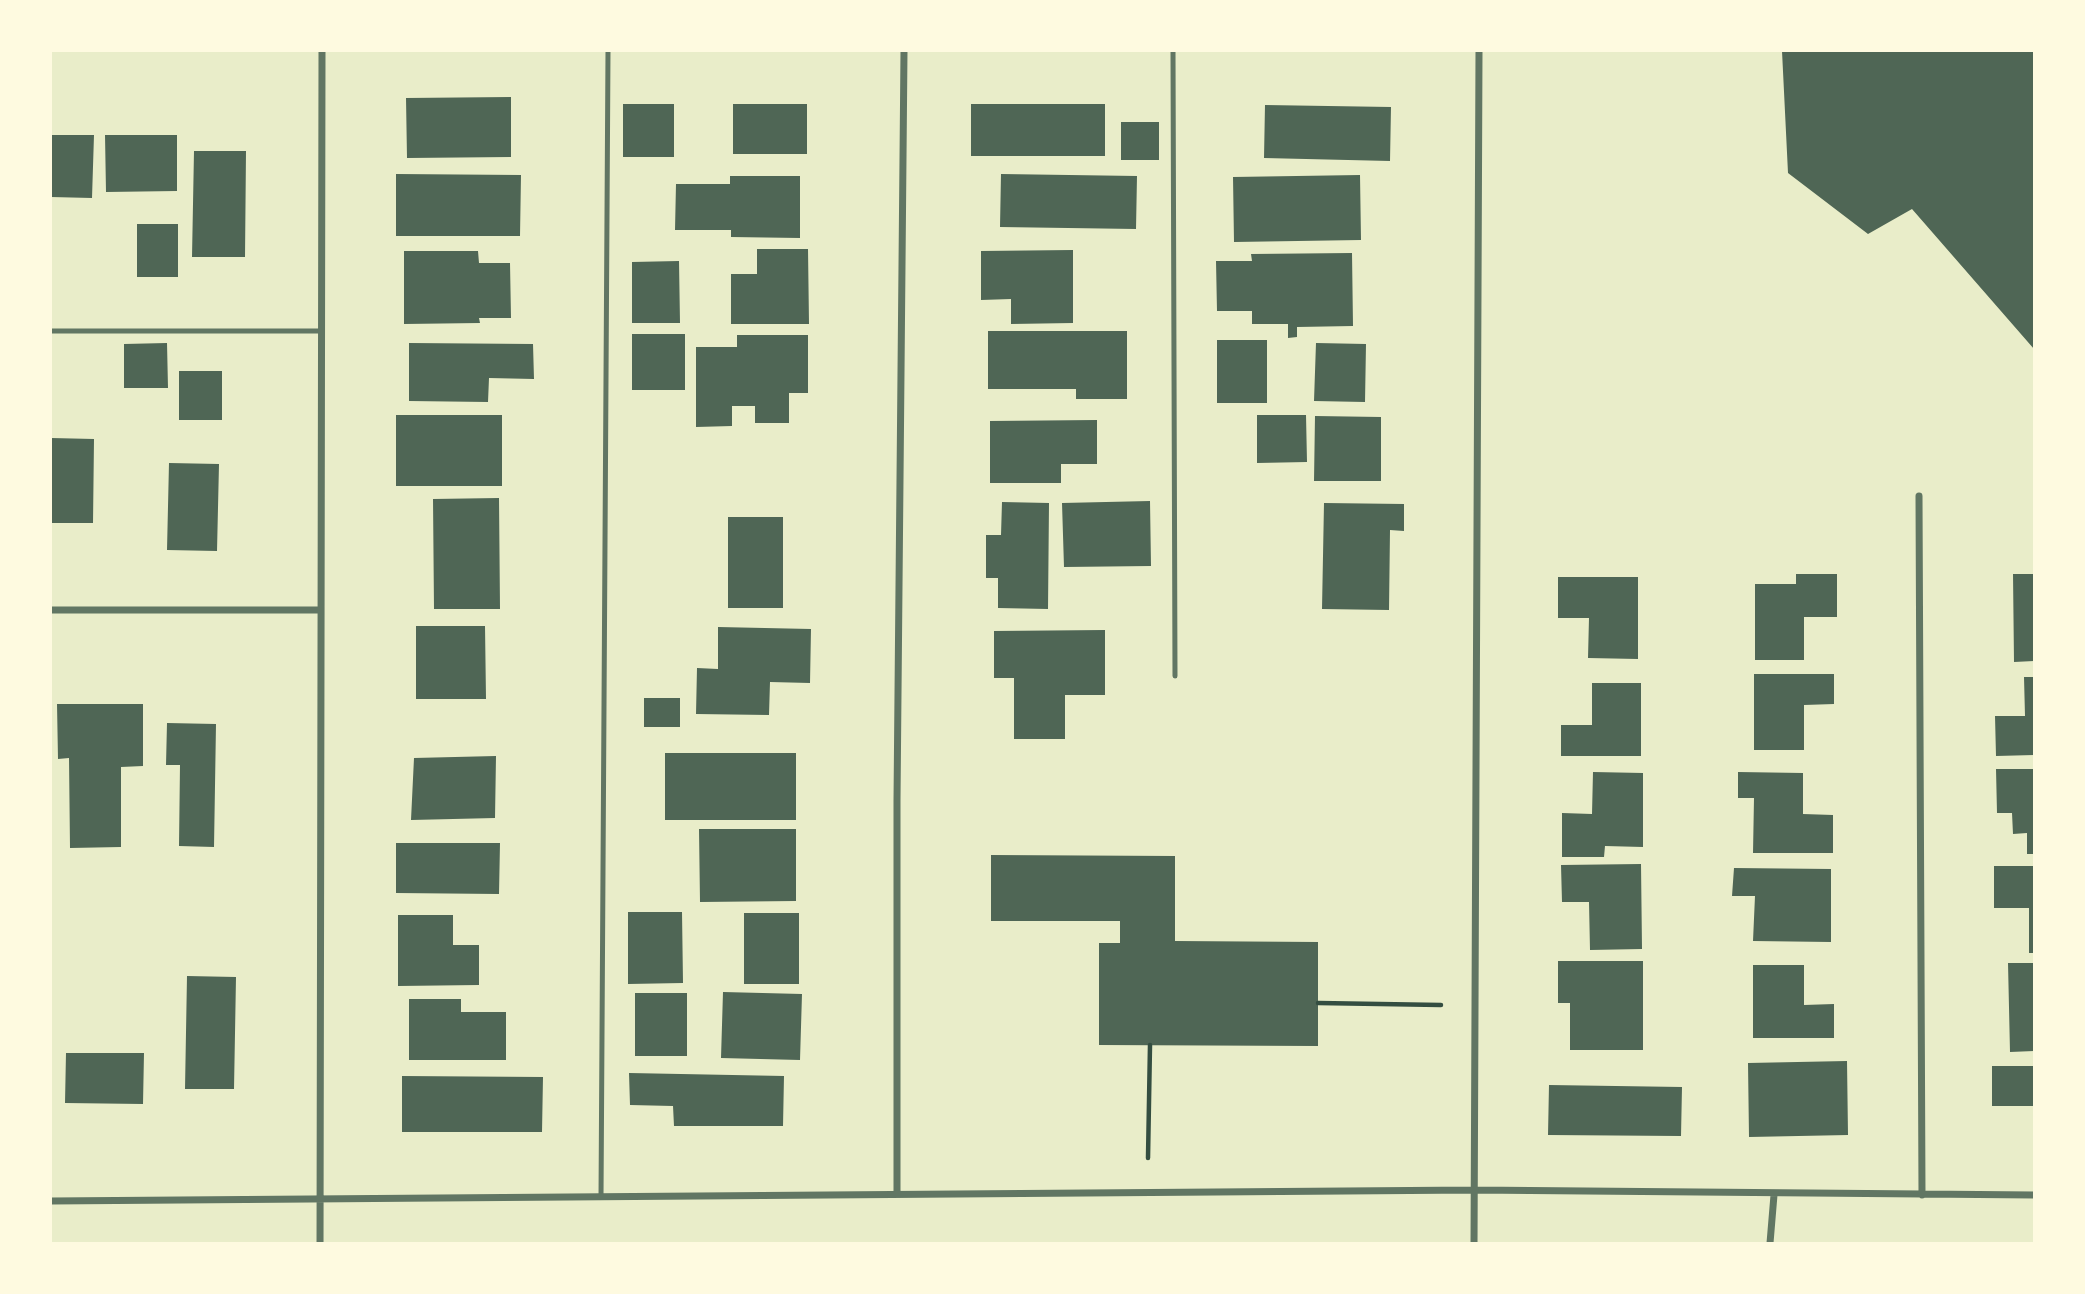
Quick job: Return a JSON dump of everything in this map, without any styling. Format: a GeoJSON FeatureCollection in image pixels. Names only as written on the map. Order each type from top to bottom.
{"type":"FeatureCollection","features":[{"type":"Feature","properties":{"kind":"street"},"geometry":{"type":"LineString","coordinates":[[320,1243],[321,51]]}},
{"type":"Feature","properties":{"kind":"street"},"geometry":{"type":"LineString","coordinates":[[897,1193],[897,800],[904,51]]}},
{"type":"Feature","properties":{"kind":"street"},"geometry":{"type":"LineString","coordinates":[[1474,1243],[1479,51]]}},
{"type":"Feature","properties":{"kind":"street"},"geometry":{"type":"LineString","coordinates":[[1919,496],[1922,1195]]}},
{"type":"Feature","properties":{"kind":"street"},"geometry":{"type":"LineString","coordinates":[[51,610],[320,610]]}},
{"type":"Feature","properties":{"kind":"street"},"geometry":{"type":"LineString","coordinates":[[51,1201],[1474,1190],[1774,1195],[2034,1195]]}},
{"type":"Feature","properties":{"kind":"street"},"geometry":{"type":"LineString","coordinates":[[1770,1243],[1774,1195]]}},
{"type":"Feature","properties":{"kind":"lane"},"geometry":{"type":"LineString","coordinates":[[601,1196],[608,51]]}},
{"type":"Feature","properties":{"kind":"lane"},"geometry":{"type":"LineString","coordinates":[[1173,51],[1175,676]]}},
{"type":"Feature","properties":{"kind":"lane"},"geometry":{"type":"LineString","coordinates":[[51,331],[321,331]]}},
{"type":"Feature","properties":{"kind":"path"},"geometry":{"type":"LineString","coordinates":[[1318,1003],[1441,1005]]}},
{"type":"Feature","properties":{"kind":"path"},"geometry":{"type":"LineString","coordinates":[[1148,1158],[1150,1045]]}},
{"type":"Feature","properties":{"kind":"building"},"geometry":{"type":"Polygon","coordinates":[[[1782,51],[2034,51],[2034,349],[1912,209],[1868,234],[1788,173],[1782,51]]]}},
{"type":"Feature","properties":{"kind":"building"},"geometry":{"type":"Polygon","coordinates":[[[511,97],[511,157],[407,158],[406,98],[511,97]]]}},
{"type":"Feature","properties":{"kind":"building"},"geometry":{"type":"Polygon","coordinates":[[[623,104],[674,104],[674,157],[623,157],[623,104]]]}},
{"type":"Feature","properties":{"kind":"building"},"geometry":{"type":"Polygon","coordinates":[[[733,104],[807,104],[807,154],[733,154],[733,104]]]}},
{"type":"Feature","properties":{"kind":"building"},"geometry":{"type":"Polygon","coordinates":[[[971,104],[1105,104],[1105,156],[971,156],[971,104]]]}},
{"type":"Feature","properties":{"kind":"building"},"geometry":{"type":"Polygon","coordinates":[[[1265,105],[1391,107],[1390,161],[1264,158],[1265,105]]]}},
{"type":"Feature","properties":{"kind":"building"},"geometry":{"type":"Polygon","coordinates":[[[1121,122],[1159,122],[1159,160],[1121,160],[1121,122]]]}},
{"type":"Feature","properties":{"kind":"building"},"geometry":{"type":"Polygon","coordinates":[[[51,135],[94,135],[92,198],[51,197],[51,135]]]}},
{"type":"Feature","properties":{"kind":"building"},"geometry":{"type":"Polygon","coordinates":[[[105,135],[177,135],[177,191],[106,192],[105,135]]]}},
{"type":"Feature","properties":{"kind":"building"},"geometry":{"type":"Polygon","coordinates":[[[194,151],[246,151],[245,257],[192,257],[194,151]]]}},
{"type":"Feature","properties":{"kind":"building"},"geometry":{"type":"Polygon","coordinates":[[[396,174],[521,175],[520,236],[396,236],[396,174]]]}},
{"type":"Feature","properties":{"kind":"building"},"geometry":{"type":"Polygon","coordinates":[[[1001,174],[1137,176],[1136,229],[1000,227],[1001,174]]]}},
{"type":"Feature","properties":{"kind":"building"},"geometry":{"type":"Polygon","coordinates":[[[1360,175],[1361,240],[1234,242],[1233,177],[1360,175]]]}},
{"type":"Feature","properties":{"kind":"building"},"geometry":{"type":"Polygon","coordinates":[[[730,176],[800,176],[800,238],[731,237],[731,230],[675,230],[676,184],[730,184],[730,176]]]}},
{"type":"Feature","properties":{"kind":"building"},"geometry":{"type":"Polygon","coordinates":[[[137,224],[178,224],[178,277],[137,277],[137,224]]]}},
{"type":"Feature","properties":{"kind":"building"},"geometry":{"type":"Polygon","coordinates":[[[757,249],[808,249],[809,324],[731,324],[731,274],[757,274],[757,249]]]}},
{"type":"Feature","properties":{"kind":"building"},"geometry":{"type":"Polygon","coordinates":[[[1073,250],[1073,323],[1011,324],[1011,299],[981,300],[981,251],[1073,250]]]}},
{"type":"Feature","properties":{"kind":"building"},"geometry":{"type":"Polygon","coordinates":[[[404,251],[478,251],[479,263],[510,263],[511,318],[479,318],[480,323],[404,324],[404,251]]]}},
{"type":"Feature","properties":{"kind":"building"},"geometry":{"type":"Polygon","coordinates":[[[1352,253],[1353,326],[1297,327],[1297,337],[1288,338],[1288,324],[1252,324],[1252,311],[1217,311],[1216,261],[1252,261],[1251,254],[1352,253]]]}},
{"type":"Feature","properties":{"kind":"building"},"geometry":{"type":"Polygon","coordinates":[[[679,261],[680,323],[632,323],[632,262],[679,261]]]}},
{"type":"Feature","properties":{"kind":"building"},"geometry":{"type":"Polygon","coordinates":[[[988,331],[1127,331],[1127,399],[1076,399],[1076,389],[988,389],[988,331]]]}},
{"type":"Feature","properties":{"kind":"building"},"geometry":{"type":"Polygon","coordinates":[[[632,334],[685,334],[685,390],[632,390],[632,334]]]}},
{"type":"Feature","properties":{"kind":"building"},"geometry":{"type":"Polygon","coordinates":[[[737,335],[808,335],[808,393],[789,393],[789,423],[755,423],[755,406],[732,406],[732,426],[696,427],[696,347],[737,347],[737,335]]]}},
{"type":"Feature","properties":{"kind":"building"},"geometry":{"type":"Polygon","coordinates":[[[1217,340],[1267,340],[1267,403],[1217,403],[1217,340]]]}},
{"type":"Feature","properties":{"kind":"building"},"geometry":{"type":"Polygon","coordinates":[[[167,343],[168,388],[124,388],[124,344],[167,343]]]}},
{"type":"Feature","properties":{"kind":"building"},"geometry":{"type":"Polygon","coordinates":[[[409,343],[533,344],[534,379],[489,378],[488,402],[409,401],[409,343]]]}},
{"type":"Feature","properties":{"kind":"building"},"geometry":{"type":"Polygon","coordinates":[[[1316,343],[1366,344],[1365,402],[1314,401],[1316,343]]]}},
{"type":"Feature","properties":{"kind":"building"},"geometry":{"type":"Polygon","coordinates":[[[179,371],[222,371],[222,420],[179,420],[179,371]]]}},
{"type":"Feature","properties":{"kind":"building"},"geometry":{"type":"Polygon","coordinates":[[[396,415],[502,415],[502,486],[396,486],[396,415]]]}},
{"type":"Feature","properties":{"kind":"building"},"geometry":{"type":"Polygon","coordinates":[[[1257,415],[1306,415],[1307,462],[1257,463],[1257,415]]]}},
{"type":"Feature","properties":{"kind":"building"},"geometry":{"type":"Polygon","coordinates":[[[1315,416],[1381,417],[1381,481],[1314,481],[1315,416]]]}},
{"type":"Feature","properties":{"kind":"building"},"geometry":{"type":"Polygon","coordinates":[[[1097,420],[1097,464],[1061,464],[1061,483],[990,483],[990,421],[1097,420]]]}},
{"type":"Feature","properties":{"kind":"building"},"geometry":{"type":"Polygon","coordinates":[[[51,438],[94,439],[93,523],[51,523],[51,438]]]}},
{"type":"Feature","properties":{"kind":"building"},"geometry":{"type":"Polygon","coordinates":[[[169,463],[219,464],[217,551],[167,550],[169,463]]]}},
{"type":"Feature","properties":{"kind":"building"},"geometry":{"type":"Polygon","coordinates":[[[499,498],[500,609],[434,609],[433,499],[499,498]]]}},
{"type":"Feature","properties":{"kind":"building"},"geometry":{"type":"Polygon","coordinates":[[[1150,501],[1151,566],[1064,567],[1062,503],[1150,501]]]}},
{"type":"Feature","properties":{"kind":"building"},"geometry":{"type":"Polygon","coordinates":[[[1002,502],[1049,503],[1048,609],[998,608],[998,578],[986,578],[986,535],[1001,535],[1002,502]]]}},
{"type":"Feature","properties":{"kind":"building"},"geometry":{"type":"Polygon","coordinates":[[[1324,503],[1404,504],[1404,531],[1390,530],[1389,610],[1322,609],[1324,503]]]}},
{"type":"Feature","properties":{"kind":"building"},"geometry":{"type":"Polygon","coordinates":[[[728,517],[783,517],[783,608],[728,608],[728,517]]]}},
{"type":"Feature","properties":{"kind":"building"},"geometry":{"type":"Polygon","coordinates":[[[1796,574],[1837,574],[1837,617],[1804,617],[1804,660],[1755,660],[1755,584],[1796,584],[1796,574]]]}},
{"type":"Feature","properties":{"kind":"building"},"geometry":{"type":"Polygon","coordinates":[[[2013,574],[2034,574],[2034,661],[2014,662],[2013,574]]]}},
{"type":"Feature","properties":{"kind":"building"},"geometry":{"type":"Polygon","coordinates":[[[1558,577],[1638,577],[1638,659],[1588,658],[1589,618],[1558,618],[1558,577]]]}},
{"type":"Feature","properties":{"kind":"building"},"geometry":{"type":"Polygon","coordinates":[[[416,626],[485,626],[486,699],[416,699],[416,626]]]}},
{"type":"Feature","properties":{"kind":"building"},"geometry":{"type":"Polygon","coordinates":[[[718,627],[811,629],[810,683],[770,682],[769,715],[696,714],[697,668],[718,669],[718,627]]]}},
{"type":"Feature","properties":{"kind":"building"},"geometry":{"type":"Polygon","coordinates":[[[1105,630],[1105,695],[1065,695],[1065,739],[1014,739],[1014,678],[994,678],[994,631],[1105,630]]]}},
{"type":"Feature","properties":{"kind":"building"},"geometry":{"type":"Polygon","coordinates":[[[1754,674],[1834,674],[1834,704],[1804,705],[1804,750],[1754,750],[1754,674]]]}},
{"type":"Feature","properties":{"kind":"building"},"geometry":{"type":"Polygon","coordinates":[[[2024,677],[2034,677],[2034,755],[1996,756],[1995,716],[2025,716],[2024,677]]]}},
{"type":"Feature","properties":{"kind":"building"},"geometry":{"type":"Polygon","coordinates":[[[1592,683],[1641,683],[1641,756],[1561,756],[1561,725],[1592,725],[1592,683]]]}},
{"type":"Feature","properties":{"kind":"building"},"geometry":{"type":"Polygon","coordinates":[[[644,698],[680,698],[680,727],[644,727],[644,698]]]}},
{"type":"Feature","properties":{"kind":"building"},"geometry":{"type":"Polygon","coordinates":[[[57,704],[143,704],[143,766],[121,767],[121,847],[70,848],[69,758],[58,759],[57,704]]]}},
{"type":"Feature","properties":{"kind":"building"},"geometry":{"type":"Polygon","coordinates":[[[167,723],[216,724],[214,847],[179,846],[180,765],[166,765],[167,723]]]}},
{"type":"Feature","properties":{"kind":"building"},"geometry":{"type":"Polygon","coordinates":[[[665,753],[796,753],[796,820],[665,820],[665,753]]]}},
{"type":"Feature","properties":{"kind":"building"},"geometry":{"type":"Polygon","coordinates":[[[496,756],[495,818],[411,820],[414,758],[496,756]]]}},
{"type":"Feature","properties":{"kind":"building"},"geometry":{"type":"Polygon","coordinates":[[[1996,769],[2034,769],[2034,854],[2027,854],[2027,833],[2013,834],[2012,813],[1997,813],[1996,769]]]}},
{"type":"Feature","properties":{"kind":"building"},"geometry":{"type":"Polygon","coordinates":[[[1593,772],[1643,773],[1643,847],[1605,846],[1604,857],[1562,857],[1562,813],[1592,814],[1593,772]]]}},
{"type":"Feature","properties":{"kind":"building"},"geometry":{"type":"Polygon","coordinates":[[[1738,772],[1803,773],[1803,814],[1833,815],[1833,853],[1753,853],[1754,798],[1738,798],[1738,772]]]}},
{"type":"Feature","properties":{"kind":"building"},"geometry":{"type":"Polygon","coordinates":[[[699,829],[796,829],[796,901],[700,902],[699,829]]]}},
{"type":"Feature","properties":{"kind":"building"},"geometry":{"type":"Polygon","coordinates":[[[396,843],[500,843],[499,894],[396,893],[396,843]]]}},
{"type":"Feature","properties":{"kind":"building"},"geometry":{"type":"Polygon","coordinates":[[[991,855],[1175,856],[1175,941],[1318,942],[1318,1046],[1099,1045],[1099,943],[1120,943],[1120,921],[991,921],[991,855]]]}},
{"type":"Feature","properties":{"kind":"building"},"geometry":{"type":"Polygon","coordinates":[[[1641,864],[1642,949],[1590,950],[1589,902],[1562,902],[1561,865],[1641,864]]]}},
{"type":"Feature","properties":{"kind":"building"},"geometry":{"type":"Polygon","coordinates":[[[1994,866],[2034,866],[2034,953],[2029,953],[2029,908],[1994,908],[1994,866]]]}},
{"type":"Feature","properties":{"kind":"building"},"geometry":{"type":"Polygon","coordinates":[[[1734,868],[1831,869],[1831,942],[1753,941],[1755,896],[1732,896],[1734,868]]]}},
{"type":"Feature","properties":{"kind":"building"},"geometry":{"type":"Polygon","coordinates":[[[628,912],[682,912],[683,983],[628,984],[628,912]]]}},
{"type":"Feature","properties":{"kind":"building"},"geometry":{"type":"Polygon","coordinates":[[[744,913],[799,913],[799,984],[744,984],[744,913]]]}},
{"type":"Feature","properties":{"kind":"building"},"geometry":{"type":"Polygon","coordinates":[[[398,915],[453,915],[453,945],[479,945],[479,985],[398,986],[398,915]]]}},
{"type":"Feature","properties":{"kind":"building"},"geometry":{"type":"Polygon","coordinates":[[[1558,961],[1643,961],[1643,1050],[1570,1050],[1570,1003],[1558,1003],[1558,961]]]}},
{"type":"Feature","properties":{"kind":"building"},"geometry":{"type":"Polygon","coordinates":[[[2008,963],[2034,963],[2034,1051],[2010,1052],[2008,963]]]}},
{"type":"Feature","properties":{"kind":"building"},"geometry":{"type":"Polygon","coordinates":[[[1753,965],[1804,965],[1804,1005],[1834,1004],[1834,1038],[1753,1038],[1753,965]]]}},
{"type":"Feature","properties":{"kind":"building"},"geometry":{"type":"Polygon","coordinates":[[[187,976],[236,977],[234,1089],[185,1089],[187,976]]]}},
{"type":"Feature","properties":{"kind":"building"},"geometry":{"type":"Polygon","coordinates":[[[723,992],[802,994],[800,1060],[721,1058],[723,992]]]}},
{"type":"Feature","properties":{"kind":"building"},"geometry":{"type":"Polygon","coordinates":[[[635,993],[687,993],[687,1056],[635,1056],[635,993]]]}},
{"type":"Feature","properties":{"kind":"building"},"geometry":{"type":"Polygon","coordinates":[[[409,999],[461,999],[461,1012],[506,1012],[506,1060],[409,1060],[409,999]]]}},
{"type":"Feature","properties":{"kind":"building"},"geometry":{"type":"Polygon","coordinates":[[[66,1053],[144,1053],[143,1104],[65,1103],[66,1053]]]}},
{"type":"Feature","properties":{"kind":"building"},"geometry":{"type":"Polygon","coordinates":[[[1847,1061],[1848,1135],[1749,1137],[1748,1063],[1847,1061]]]}},
{"type":"Feature","properties":{"kind":"building"},"geometry":{"type":"Polygon","coordinates":[[[1992,1066],[2034,1066],[2034,1106],[1992,1106],[1992,1066]]]}},
{"type":"Feature","properties":{"kind":"building"},"geometry":{"type":"Polygon","coordinates":[[[629,1073],[784,1076],[783,1126],[674,1126],[673,1106],[630,1105],[629,1073]]]}},
{"type":"Feature","properties":{"kind":"building"},"geometry":{"type":"Polygon","coordinates":[[[402,1076],[543,1077],[542,1132],[402,1132],[402,1076]]]}},
{"type":"Feature","properties":{"kind":"building"},"geometry":{"type":"Polygon","coordinates":[[[1549,1085],[1682,1087],[1681,1136],[1548,1135],[1549,1085]]]}}]}
